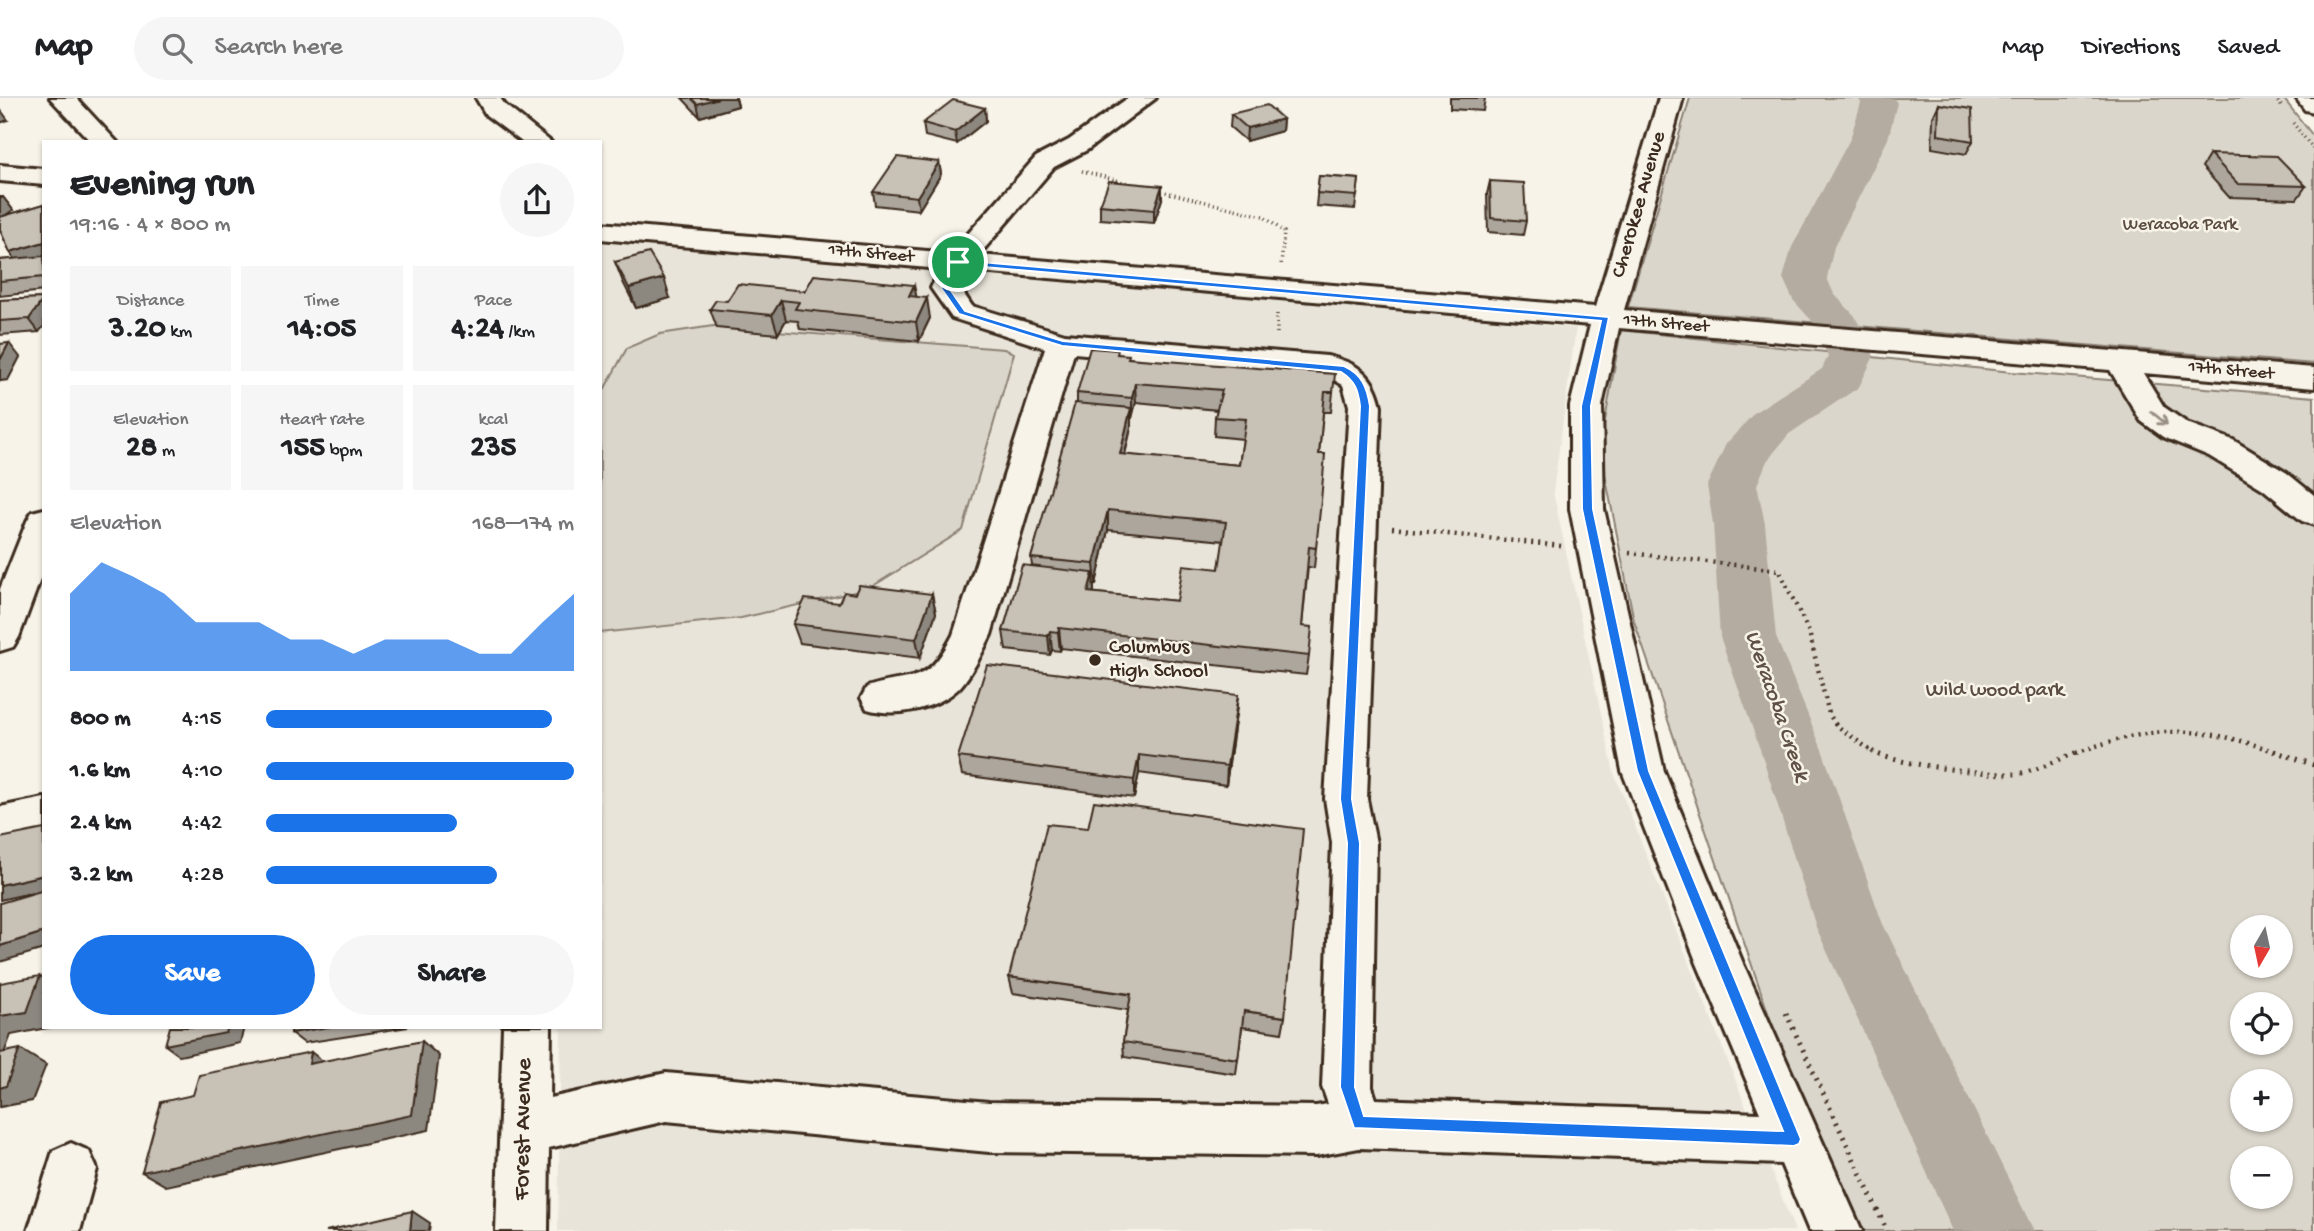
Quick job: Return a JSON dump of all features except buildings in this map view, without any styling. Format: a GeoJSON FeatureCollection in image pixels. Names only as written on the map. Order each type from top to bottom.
{"type":"FeatureCollection","features":[{"type":"Feature","properties":{"kind":"street"},"geometry":{"type":"LineString","coordinates":[[62,98],[103,140]]}},
{"type":"Feature","properties":{"kind":"street"},"geometry":{"type":"LineString","coordinates":[[488,98],[495,110],[536,140]]}},
{"type":"Feature","properties":{"kind":"street"},"geometry":{"type":"LineString","coordinates":[[1144,98],[1078,145],[1045,162],[958,262],[945,288],[962,312],[1062,343],[1344,369],[1356,377],[1363,390],[1365,406],[1346,799],[1354,843],[1347,1087],[1359,1123]]}},
{"type":"Feature","properties":{"kind":"street","name":"Cherokee Avenue"},"geometry":{"type":"LineString","coordinates":[[1671,98],[1606,318],[1586,406],[1587,509],[1643,771],[1794,1139],[1836,1231]]}},
{"type":"Feature","properties":{"kind":"street"},"geometry":{"type":"LineString","coordinates":[[0,173],[42,177]]}},
{"type":"Feature","properties":{"kind":"street","name":"17th Street"},"geometry":{"type":"LineString","coordinates":[[602,231],[2314,378]]}},
{"type":"Feature","properties":{"kind":"street"},"geometry":{"type":"LineString","coordinates":[[881,698],[912,697],[941,683],[962,656],[972,635],[1062,343]]}},
{"type":"Feature","properties":{"kind":"street"},"geometry":{"type":"LineString","coordinates":[[2121,362],[2152,414],[2175,430],[2221,448],[2264,474],[2314,513]]}},
{"type":"Feature","properties":{"kind":"street"},"geometry":{"type":"LineString","coordinates":[[0,637],[42,526]]}},
{"type":"Feature","properties":{"kind":"street"},"geometry":{"type":"LineString","coordinates":[[0,825],[42,816]]}},
{"type":"Feature","properties":{"kind":"street","name":"Forest Avenue"},"geometry":{"type":"LineString","coordinates":[[522,1231],[527,1029]]}},
{"type":"Feature","properties":{"kind":"street"},"geometry":{"type":"LineString","coordinates":[[524,1129],[666,1097],[989,1126],[1316,1131],[1359,1123],[1794,1139]]}},
{"type":"Feature","properties":{"kind":"street"},"geometry":{"type":"LineString","coordinates":[[54,1231],[71,1169]]}},
{"type":"Feature","properties":{"kind":"path"},"geometry":{"type":"LineString","coordinates":[[1045,162],[1135,184]]}},
{"type":"Feature","properties":{"kind":"path"},"geometry":{"type":"LineString","coordinates":[[1147,188],[1263,216],[1283,232],[1276,362]]}},
{"type":"Feature","properties":{"kind":"path"},"geometry":{"type":"LineString","coordinates":[[1411,530],[1535,543]]}},
{"type":"Feature","properties":{"kind":"path"},"geometry":{"type":"LineString","coordinates":[[1720,563],[1779,570],[1809,632],[1829,714],[1836,726],[1880,757],[2017,774],[2109,741],[2153,731],[2193,731],[2249,742],[2314,765]]}},
{"type":"Feature","properties":{"kind":"path"},"geometry":{"type":"LineString","coordinates":[[1783,1007],[1887,1231]]}},
{"type":"Feature","properties":{"kind":"shaded area","name":"Columbus High School"},"geometry":{"type":"Polygon","coordinates":[[[602,237],[1576,328],[1553,492],[1614,773],[1795,1231],[558,1231],[561,1029],[602,1029],[602,237]]]}},
{"type":"Feature","properties":{"kind":"green space","name":"Weracoba Park"},"geometry":{"type":"Polygon","coordinates":[[[1690,98],[2283,98],[2314,137],[2314,364],[1628,307],[1690,98]]]}},
{"type":"Feature","properties":{"kind":"green space"},"geometry":{"type":"Polygon","coordinates":[[[713,326],[1004,349],[1014,353],[963,530],[868,589],[741,618],[602,633],[602,393],[627,348],[660,334],[713,326]]]}},
{"type":"Feature","properties":{"kind":"green space","name":"Wild wood park"},"geometry":{"type":"Polygon","coordinates":[[[1621,330],[2012,372],[2314,397],[2314,1231],[1863,1231],[1786,1065],[1634,621],[1600,449],[1621,330]]]}},
{"type":"Feature","properties":{"kind":"waterway","name":"Weracoba Creek"},"geometry":{"type":"LineString","coordinates":[[1876,98],[1879,103],[1869,139],[1813,247],[1805,278],[1815,300],[1833,316],[1851,356],[1842,377],[1772,423],[1744,456],[1732,485],[1739,524],[1748,637],[1792,752],[1850,927],[1994,1231]]}},
{"type":"Feature","properties":{"kind":"place","name":"Columbus High School"},"geometry":{"type":"Point","coordinates":[1095,660]}},
{"type":"Feature","properties":{"kind":"route"},"geometry":{"type":"LineString","coordinates":[[958,262],[1606,318],[1586,406],[1587,509],[1643,771],[1794,1139],[1359,1123],[1347,1087],[1354,843],[1346,799],[1365,406],[1363,390],[1356,377],[1344,369],[1327,366],[1062,343],[1016,330],[962,312],[945,288],[958,262]]}}]}
